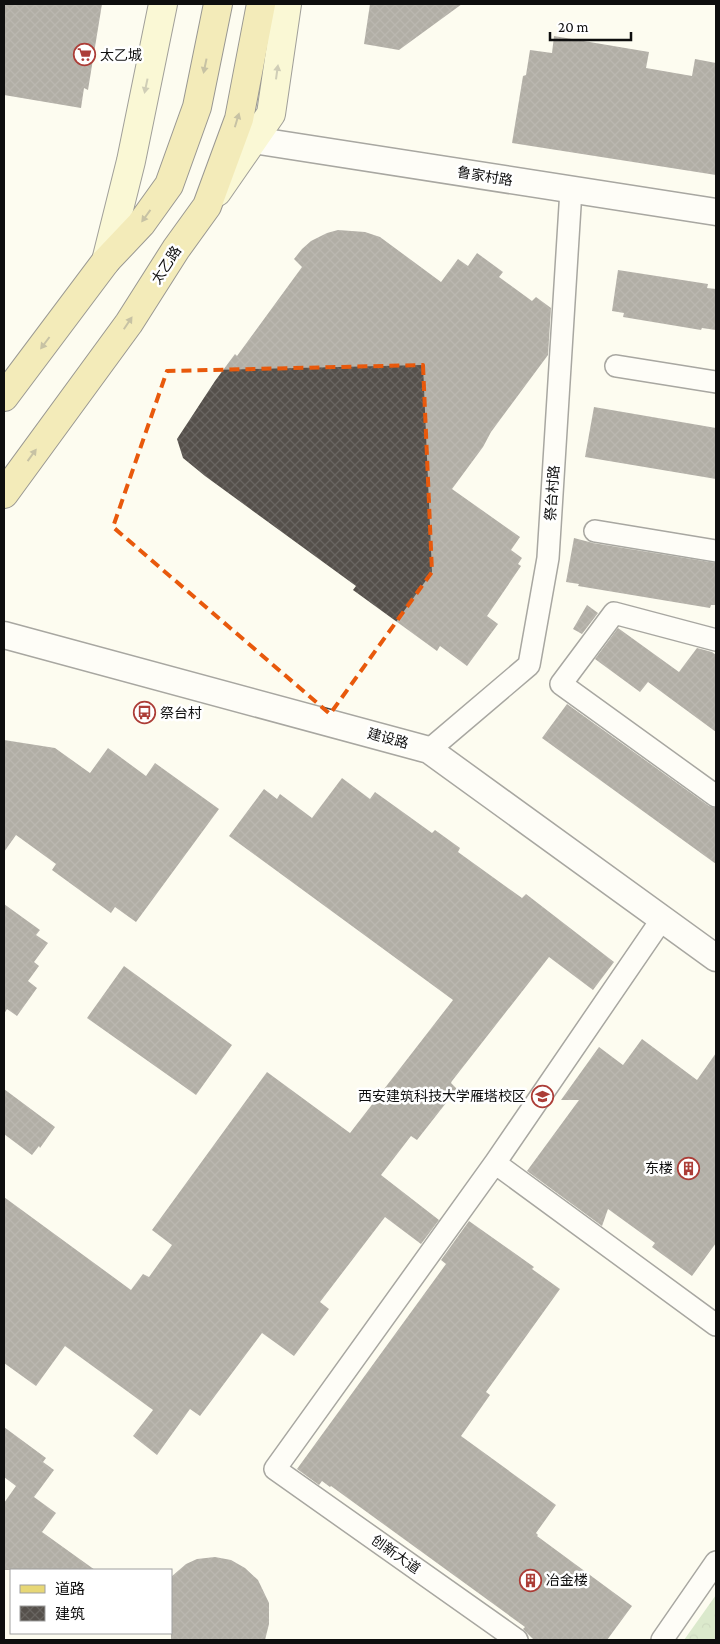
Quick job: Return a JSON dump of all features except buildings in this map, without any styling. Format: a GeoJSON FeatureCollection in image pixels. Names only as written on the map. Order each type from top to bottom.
{"type":"FeatureCollection","features":[{"type":"Feature","properties":{"kind":"main road"},"geometry":{"type":"LineString","coordinates":[[106,261],[131,161],[164,4]]}},
{"type":"Feature","properties":{"kind":"main road"},"geometry":{"type":"LineString","coordinates":[[207,206],[271,114],[287,4]]}},
{"type":"Feature","properties":{"kind":"main road"},"geometry":{"type":"LineString","coordinates":[[4,397],[106,261],[141,224],[169,185],[197,107],[216,11]]}},
{"type":"Feature","properties":{"kind":"main road","name":"太乙路"},"geometry":{"type":"LineString","coordinates":[[4,494],[128,323],[176,249],[207,206],[238,119],[259,15]]}},
{"type":"Feature","properties":{"kind":"street","name":"鲁家村路"},"geometry":{"type":"LineString","coordinates":[[253,140],[716,212]]}},
{"type":"Feature","properties":{"kind":"street","name":"祭台村路"},"geometry":{"type":"LineString","coordinates":[[429,750],[529,665],[548,558],[571,190]]}},
{"type":"Feature","properties":{"kind":"street"},"geometry":{"type":"LineString","coordinates":[[616,366],[716,382]]}},
{"type":"Feature","properties":{"kind":"street"},"geometry":{"type":"LineString","coordinates":[[595,531],[716,551]]}},
{"type":"Feature","properties":{"kind":"street"},"geometry":{"type":"LineString","coordinates":[[716,640],[614,614],[561,684],[716,796]]}},
{"type":"Feature","properties":{"kind":"street","name":"建设路"},"geometry":{"type":"LineString","coordinates":[[4,634],[429,750],[716,958]]}},
{"type":"Feature","properties":{"kind":"street"},"geometry":{"type":"LineString","coordinates":[[662,919],[494,1162],[716,1325]]}},
{"type":"Feature","properties":{"kind":"street","name":"创新大道"},"geometry":{"type":"LineString","coordinates":[[494,1162],[275,1469],[517,1640]]}},
{"type":"Feature","properties":{"kind":"street"},"geometry":{"type":"LineString","coordinates":[[662,1640],[716,1562]]}},
{"type":"Feature","properties":{"kind":"highlighted area"},"geometry":{"type":"Polygon","coordinates":[[[423,365],[432,572],[330,714],[113,527],[167,371],[423,365]]]}},
{"type":"Feature","properties":{"kind":"green space"},"geometry":{"type":"Polygon","coordinates":[[[716,1595],[716,1640],[684,1640],[716,1595]]]}},
{"type":"Feature","properties":{"kind":"place","name":"太乙城"},"geometry":{"type":"Point","coordinates":[84,55]}},
{"type":"Feature","properties":{"kind":"place","name":"祭台村"},"geometry":{"type":"Point","coordinates":[144,713]}},
{"type":"Feature","properties":{"kind":"place","name":"西安建筑科技大学雁塔校区"},"geometry":{"type":"Point","coordinates":[542,1096]}},
{"type":"Feature","properties":{"kind":"place","name":"东楼"},"geometry":{"type":"Point","coordinates":[689,1168]}},
{"type":"Feature","properties":{"kind":"place","name":"冶金楼"},"geometry":{"type":"Point","coordinates":[530,1580]}}]}
